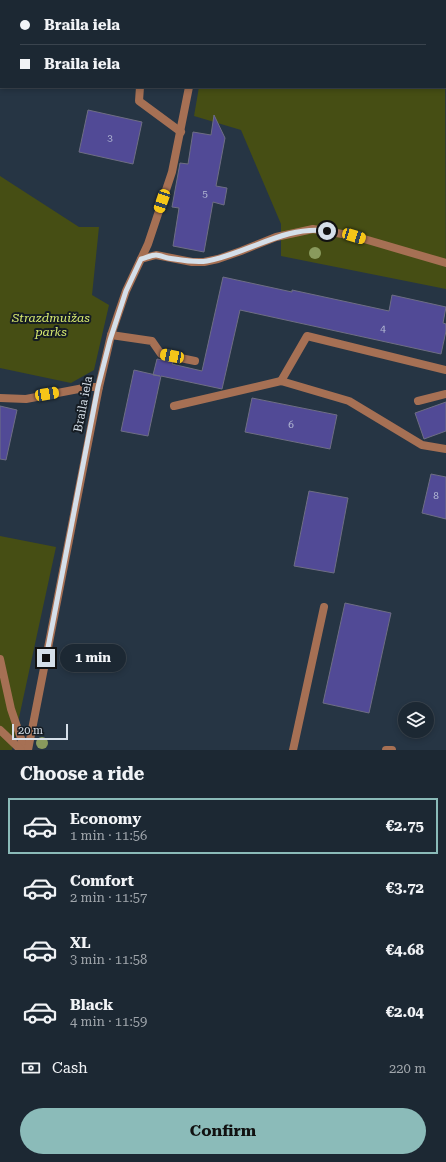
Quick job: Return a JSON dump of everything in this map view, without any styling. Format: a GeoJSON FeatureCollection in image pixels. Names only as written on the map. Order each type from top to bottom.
{"type":"FeatureCollection","features":[{"type":"Feature","properties":{"kind":"street"},"geometry":{"type":"LineString","coordinates":[[140,88],[139,101],[181,132]]}},
{"type":"Feature","properties":{"kind":"street","name":"Braila iela"},"geometry":{"type":"LineString","coordinates":[[28,750],[98,387],[111,335],[126,291],[148,244],[172,172],[189,88]]}},
{"type":"Feature","properties":{"kind":"street"},"geometry":{"type":"LineString","coordinates":[[141,259],[156,255],[192,262],[204,262],[218,259],[276,237],[313,229],[354,236],[446,263]]}},
{"type":"Feature","properties":{"kind":"street"},"geometry":{"type":"LineString","coordinates":[[111,335],[152,341],[161,354],[195,361]]}},
{"type":"Feature","properties":{"kind":"street"},"geometry":{"type":"LineString","coordinates":[[281,381],[307,336],[446,370]]}},
{"type":"Feature","properties":{"kind":"street"},"geometry":{"type":"LineString","coordinates":[[174,406],[281,381],[349,401],[422,445],[446,449]]}},
{"type":"Feature","properties":{"kind":"street"},"geometry":{"type":"LineString","coordinates":[[0,398],[26,399],[90,387],[98,387]]}},
{"type":"Feature","properties":{"kind":"street"},"geometry":{"type":"LineString","coordinates":[[418,401],[446,394]]}},
{"type":"Feature","properties":{"kind":"street"},"geometry":{"type":"LineString","coordinates":[[293,750],[324,607]]}},
{"type":"Feature","properties":{"kind":"street"},"geometry":{"type":"LineString","coordinates":[[0,658],[11,709],[25,750]]}},
{"type":"Feature","properties":{"kind":"street"},"geometry":{"type":"LineString","coordinates":[[0,730],[21,750]]}},
{"type":"Feature","properties":{"kind":"street"},"geometry":{"type":"LineString","coordinates":[[386,750],[392,750]]}},
{"type":"Feature","properties":{"kind":"green space"},"geometry":{"type":"Polygon","coordinates":[[[199,88],[445,88],[446,289],[281,256],[281,224],[241,130],[194,116],[199,88]]]}},
{"type":"Feature","properties":{"kind":"green space","name":"Strazdmuižas parks"},"geometry":{"type":"Polygon","coordinates":[[[0,176],[79,227],[99,227],[92,295],[109,305],[94,370],[71,383],[0,368],[0,176]]]}},
{"type":"Feature","properties":{"kind":"green space"},"geometry":{"type":"Polygon","coordinates":[[[0,536],[56,547],[12,750],[0,750],[0,536]]]}},
{"type":"Feature","properties":{"kind":"building"},"geometry":{"type":"Polygon","coordinates":[[[88,110],[142,122],[133,164],[79,152],[88,110]]]}},
{"type":"Feature","properties":{"kind":"building"},"geometry":{"type":"Polygon","coordinates":[[[214,115],[225,138],[216,186],[227,188],[224,205],[213,202],[204,252],[173,246],[179,208],[172,207],[180,163],[188,164],[193,132],[211,135],[214,115]]]}},
{"type":"Feature","properties":{"kind":"building"},"geometry":{"type":"Polygon","coordinates":[[[223,277],[389,311],[392,295],[446,307],[443,323],[446,324],[446,331],[441,354],[240,310],[222,389],[161,376],[148,436],[121,431],[134,370],[153,374],[157,359],[173,362],[172,364],[202,371],[223,277]]]}},
{"type":"Feature","properties":{"kind":"building"},"geometry":{"type":"Polygon","coordinates":[[[252,398],[337,415],[330,449],[245,432],[252,398]]]}},
{"type":"Feature","properties":{"kind":"building"},"geometry":{"type":"Polygon","coordinates":[[[446,402],[446,431],[424,439],[415,413],[446,402]]]}},
{"type":"Feature","properties":{"kind":"building"},"geometry":{"type":"Polygon","coordinates":[[[0,406],[17,410],[6,460],[0,459],[0,406]]]}},
{"type":"Feature","properties":{"kind":"building"},"geometry":{"type":"Polygon","coordinates":[[[431,474],[446,477],[446,519],[422,513],[431,474]]]}},
{"type":"Feature","properties":{"kind":"building"},"geometry":{"type":"Polygon","coordinates":[[[309,491],[348,498],[334,573],[294,566],[309,491]]]}},
{"type":"Feature","properties":{"kind":"building"},"geometry":{"type":"Polygon","coordinates":[[[345,603],[391,613],[369,713],[323,703],[345,603]]]}},
{"type":"Feature","properties":{"kind":"route"},"geometry":{"type":"LineString","coordinates":[[46,658],[98,387],[110,340],[126,291],[141,259],[156,255],[192,262],[204,262],[218,259],[276,237],[313,229],[327,231]]}}]}
